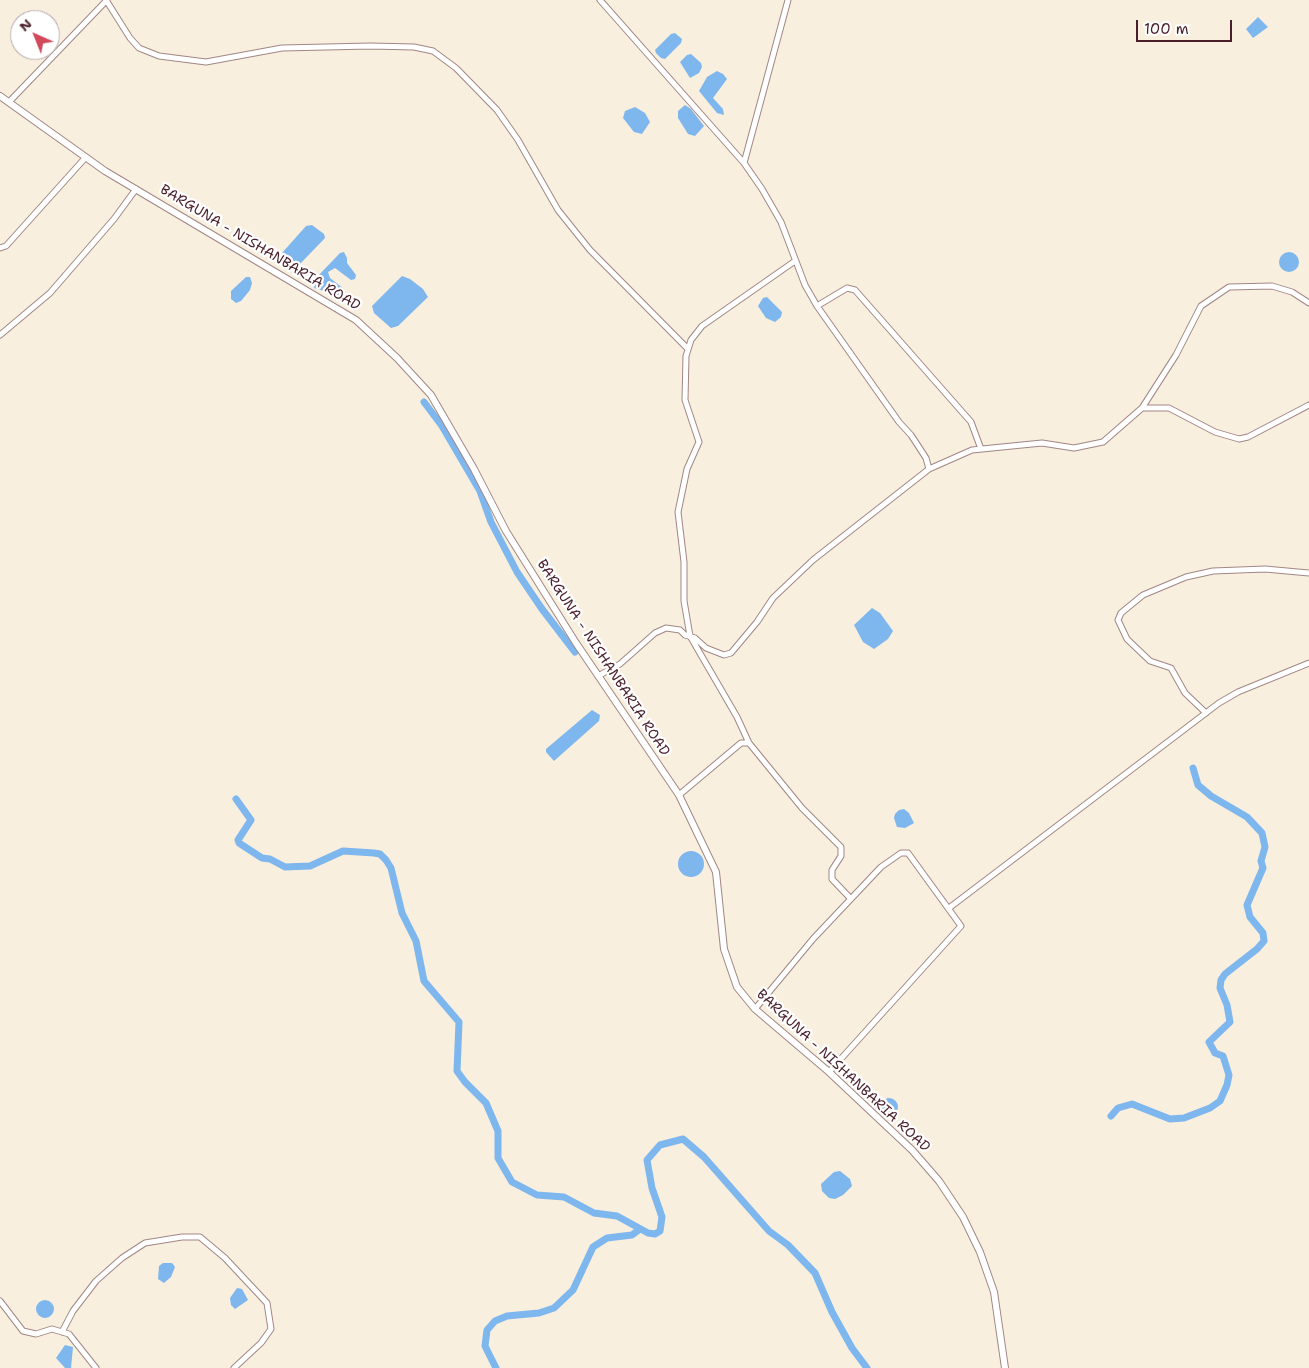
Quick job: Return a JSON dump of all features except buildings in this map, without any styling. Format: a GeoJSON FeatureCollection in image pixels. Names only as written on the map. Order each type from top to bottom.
{"type":"FeatureCollection","features":[{"type":"Feature","properties":{"kind":"street"},"geometry":{"type":"LineString","coordinates":[[9,102],[107,0],[134,43],[146,52],[159,56],[206,62],[282,48],[414,46],[433,51],[456,68],[497,110],[518,140],[558,210],[590,250],[688,349]]}},
{"type":"Feature","properties":{"kind":"street"},"geometry":{"type":"LineString","coordinates":[[600,0],[744,163],[781,222],[805,285],[817,306],[899,422],[911,435],[926,458],[929,469]]}},
{"type":"Feature","properties":{"kind":"street"},"geometry":{"type":"LineString","coordinates":[[744,163],[788,0]]}},
{"type":"Feature","properties":{"kind":"street","name":"BARGUNA - NISHANBARIA ROAD"},"geometry":{"type":"LineString","coordinates":[[0,96],[86,157],[136,189],[356,320],[397,358],[431,395],[506,531],[598,676],[678,795],[716,872],[724,949],[736,987],[755,1009],[829,1072],[912,1150],[939,1181],[962,1217],[980,1252],[994,1292],[1005,1368]]}},
{"type":"Feature","properties":{"kind":"street"},"geometry":{"type":"LineString","coordinates":[[0,248],[6,246],[86,157]]}},
{"type":"Feature","properties":{"kind":"street"},"geometry":{"type":"LineString","coordinates":[[0,335],[50,293],[114,219],[136,189]]}},
{"type":"Feature","properties":{"kind":"street"},"geometry":{"type":"LineString","coordinates":[[795,261],[702,326],[695,333],[688,349],[685,400],[699,442],[687,469],[678,512],[684,562],[684,601],[690,636],[737,717],[749,743],[802,808],[841,847],[841,856],[832,870],[832,878],[851,899]]}},
{"type":"Feature","properties":{"kind":"street"},"geometry":{"type":"LineString","coordinates":[[598,676],[620,664],[654,633],[666,628],[680,630],[706,648],[724,655],[731,653],[757,622],[772,598],[812,560],[929,469],[972,450],[1042,443],[1074,448],[1102,442],[1142,408],[1176,355],[1201,306],[1229,287],[1272,286],[1292,292],[1309,303]]}},
{"type":"Feature","properties":{"kind":"street"},"geometry":{"type":"LineString","coordinates":[[817,306],[846,288],[855,290],[971,422],[981,449]]}},
{"type":"Feature","properties":{"kind":"street"},"geometry":{"type":"LineString","coordinates":[[1142,408],[1169,408],[1216,432],[1239,439],[1248,437],[1309,405]]}},
{"type":"Feature","properties":{"kind":"street"},"geometry":{"type":"LineString","coordinates":[[1206,713],[1186,693],[1170,668],[1150,661],[1127,638],[1118,620],[1121,613],[1143,595],[1186,577],[1213,571],[1265,569],[1309,573]]}},
{"type":"Feature","properties":{"kind":"street"},"geometry":{"type":"LineString","coordinates":[[949,908],[1206,713],[1238,692],[1309,663]]}},
{"type":"Feature","properties":{"kind":"street"},"geometry":{"type":"LineString","coordinates":[[678,795],[741,743],[749,743]]}},
{"type":"Feature","properties":{"kind":"street"},"geometry":{"type":"LineString","coordinates":[[755,1009],[813,939],[881,867],[904,853],[911,857],[961,926],[958,932],[829,1072]]}},
{"type":"Feature","properties":{"kind":"street"},"geometry":{"type":"LineString","coordinates":[[62,1332],[73,1311],[96,1281],[122,1258],[145,1243],[182,1237],[200,1237],[226,1258],[267,1303],[271,1329],[261,1343],[234,1368]]}},
{"type":"Feature","properties":{"kind":"street"},"geometry":{"type":"LineString","coordinates":[[0,1301],[23,1331],[36,1334],[52,1329],[69,1334],[96,1368]]}},
{"type":"Feature","properties":{"kind":"water"},"geometry":{"type":"Polygon","coordinates":[[[1258,17],[1268,27],[1253,38],[1246,29],[1258,17]]]}},
{"type":"Feature","properties":{"kind":"water"},"geometry":{"type":"Polygon","coordinates":[[[675,33],[682,39],[681,43],[665,59],[661,58],[655,50],[671,34],[675,33]]]}},
{"type":"Feature","properties":{"kind":"water"},"geometry":{"type":"Polygon","coordinates":[[[691,54],[701,63],[702,67],[699,73],[690,78],[680,62],[687,55],[691,54]]]}},
{"type":"Feature","properties":{"kind":"water"},"geometry":{"type":"Polygon","coordinates":[[[717,71],[727,79],[713,98],[723,109],[724,115],[717,113],[699,91],[707,77],[717,71]]]}},
{"type":"Feature","properties":{"kind":"water"},"geometry":{"type":"Polygon","coordinates":[[[685,105],[691,109],[704,126],[695,136],[688,134],[678,118],[678,111],[685,105]]]}},
{"type":"Feature","properties":{"kind":"water"},"geometry":{"type":"Polygon","coordinates":[[[635,107],[645,113],[650,122],[642,134],[634,132],[623,118],[625,111],[635,107]]]}},
{"type":"Feature","properties":{"kind":"water"},"geometry":{"type":"Polygon","coordinates":[[[312,225],[324,234],[325,238],[299,265],[295,268],[289,267],[282,262],[282,253],[306,226],[312,225]]]}},
{"type":"Feature","properties":{"kind":"water"},"geometry":{"type":"Polygon","coordinates":[[[344,252],[347,263],[356,275],[355,279],[351,280],[335,268],[328,272],[330,278],[344,289],[342,292],[338,295],[314,288],[317,277],[340,253],[344,252]]]}},
{"type":"Feature","properties":{"kind":"water"},"geometry":{"type":"Polygon","coordinates":[[[1289,252],[1296,255],[1299,262],[1296,269],[1289,272],[1282,269],[1279,262],[1282,255],[1289,252]]]}},
{"type":"Feature","properties":{"kind":"water"},"geometry":{"type":"Polygon","coordinates":[[[402,276],[410,279],[423,289],[428,297],[398,326],[391,328],[374,313],[372,306],[402,276]]]}},
{"type":"Feature","properties":{"kind":"water"},"geometry":{"type":"Polygon","coordinates":[[[246,277],[250,277],[252,283],[250,290],[241,301],[236,303],[231,299],[231,291],[246,277]]]}},
{"type":"Feature","properties":{"kind":"water"},"geometry":{"type":"Polygon","coordinates":[[[767,297],[782,312],[781,317],[775,322],[766,318],[758,306],[763,298],[767,297]]]}},
{"type":"Feature","properties":{"kind":"water"},"geometry":{"type":"Polygon","coordinates":[[[872,608],[880,613],[893,631],[888,639],[874,649],[863,642],[854,625],[872,608]]]}},
{"type":"Feature","properties":{"kind":"water"},"geometry":{"type":"Polygon","coordinates":[[[592,710],[600,715],[599,721],[554,761],[546,752],[546,749],[592,710]]]}},
{"type":"Feature","properties":{"kind":"water"},"geometry":{"type":"Polygon","coordinates":[[[904,809],[909,813],[914,823],[905,828],[897,827],[894,818],[895,814],[899,810],[904,809]]]}},
{"type":"Feature","properties":{"kind":"water"},"geometry":{"type":"Polygon","coordinates":[[[691,851],[700,855],[704,864],[700,873],[691,877],[682,873],[678,864],[682,855],[691,851]]]}},
{"type":"Feature","properties":{"kind":"water"},"geometry":{"type":"Polygon","coordinates":[[[889,1098],[895,1101],[898,1107],[895,1113],[889,1116],[883,1113],[880,1107],[883,1101],[889,1098]]]}},
{"type":"Feature","properties":{"kind":"water"},"geometry":{"type":"Polygon","coordinates":[[[840,1171],[850,1179],[852,1186],[843,1195],[835,1199],[829,1198],[822,1191],[821,1184],[834,1172],[840,1171]]]}},
{"type":"Feature","properties":{"kind":"water"},"geometry":{"type":"Polygon","coordinates":[[[163,1263],[172,1263],[175,1267],[171,1277],[164,1283],[158,1279],[159,1266],[163,1263]]]}},
{"type":"Feature","properties":{"kind":"water"},"geometry":{"type":"Polygon","coordinates":[[[237,1288],[242,1289],[248,1300],[235,1309],[231,1305],[230,1298],[237,1288]]]}},
{"type":"Feature","properties":{"kind":"water"},"geometry":{"type":"Polygon","coordinates":[[[41,1300],[49,1300],[54,1305],[52,1316],[41,1318],[36,1313],[36,1305],[41,1300]]]}},
{"type":"Feature","properties":{"kind":"water"},"geometry":{"type":"Polygon","coordinates":[[[65,1345],[73,1347],[71,1368],[65,1368],[56,1358],[65,1345]]]}},
{"type":"Feature","properties":{"kind":"waterway"},"geometry":{"type":"LineString","coordinates":[[424,402],[442,426],[480,491],[491,522],[517,572],[575,652]]}},
{"type":"Feature","properties":{"kind":"waterway"},"geometry":{"type":"LineString","coordinates":[[1111,1116],[1118,1108],[1132,1104],[1170,1119],[1184,1118],[1210,1108],[1220,1101],[1229,1075],[1223,1056],[1215,1053],[1209,1042],[1230,1022],[1227,1005],[1220,988],[1221,980],[1225,974],[1257,949],[1264,941],[1263,933],[1250,917],[1247,905],[1263,868],[1261,861],[1265,847],[1262,833],[1247,817],[1211,796],[1198,785],[1193,768]]}},
{"type":"Feature","properties":{"kind":"waterway"},"geometry":{"type":"LineString","coordinates":[[236,799],[251,820],[238,840],[239,843],[262,858],[270,859],[285,867],[310,866],[343,851],[380,854],[386,860],[391,868],[402,913],[416,941],[424,981],[459,1022],[457,1071],[486,1103],[498,1131],[498,1158],[512,1182],[537,1195],[564,1197],[594,1213],[617,1216],[648,1233],[655,1234],[660,1231],[662,1217],[652,1188],[647,1160],[660,1145],[683,1139],[704,1157],[769,1231],[788,1245],[815,1273],[832,1312],[852,1348],[867,1368]]}},
{"type":"Feature","properties":{"kind":"waterway"},"geometry":{"type":"LineString","coordinates":[[496,1368],[485,1346],[487,1330],[495,1321],[507,1316],[539,1313],[554,1308],[573,1290],[593,1247],[607,1238],[632,1235],[640,1229]]}}]}
